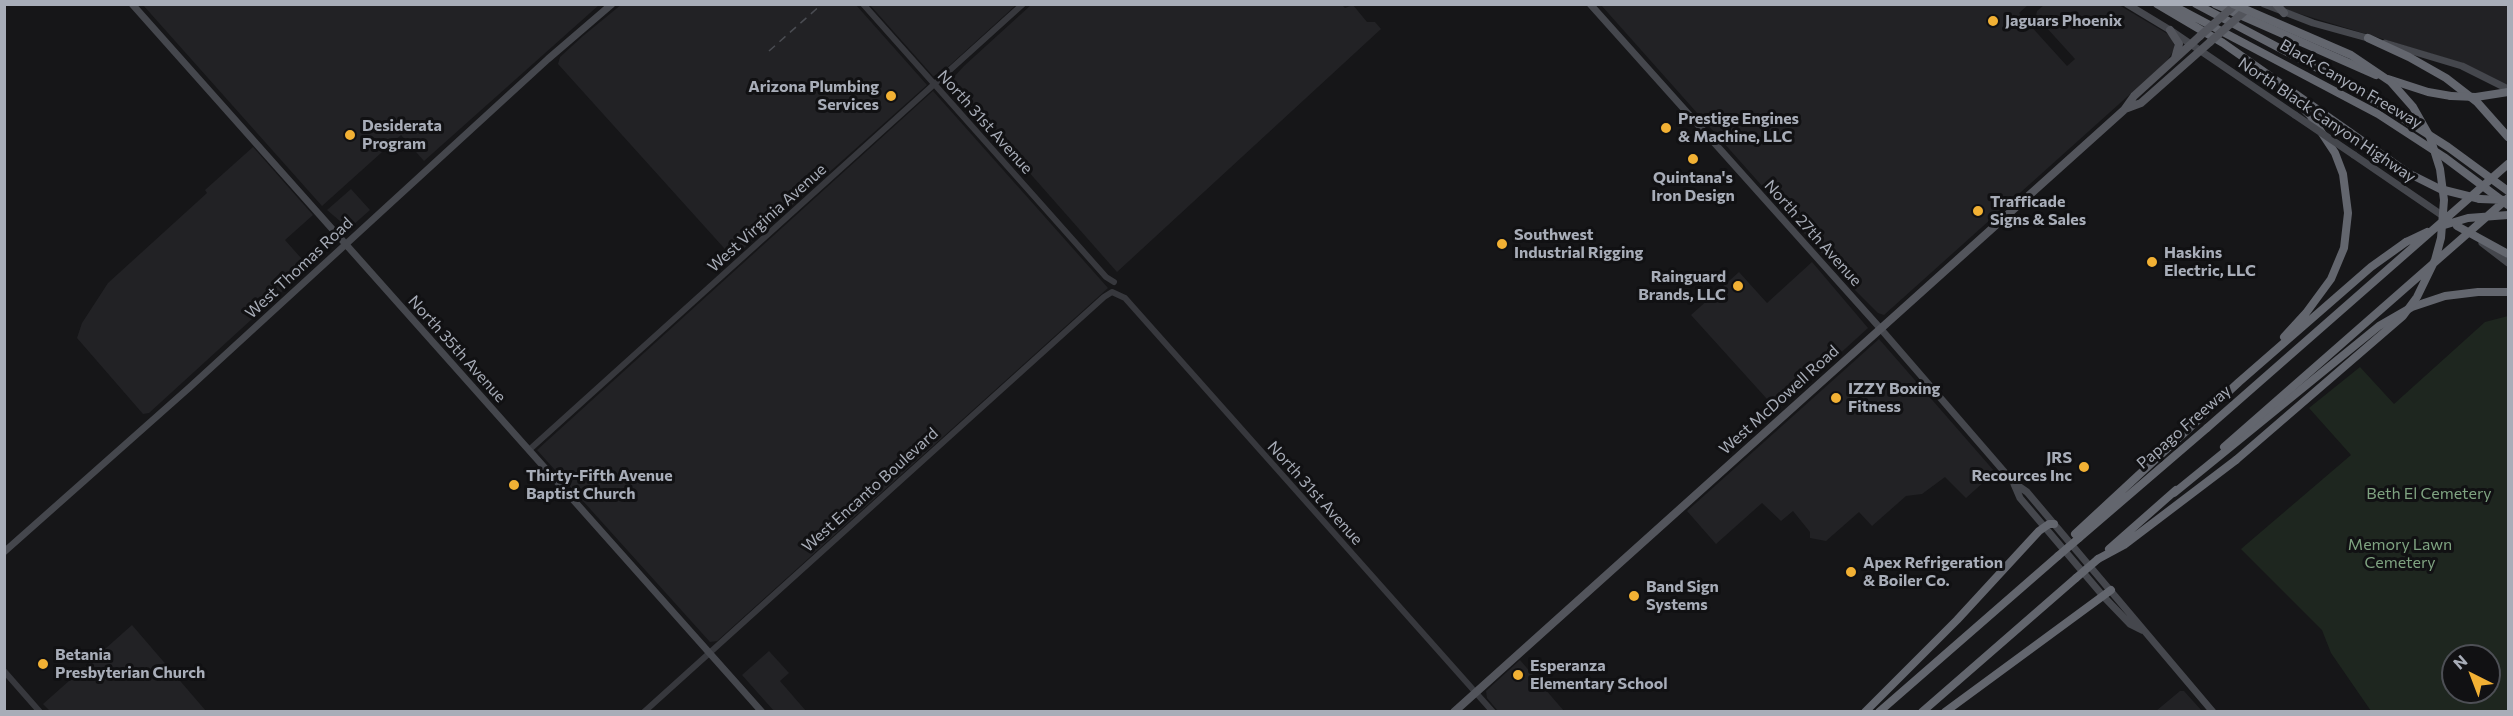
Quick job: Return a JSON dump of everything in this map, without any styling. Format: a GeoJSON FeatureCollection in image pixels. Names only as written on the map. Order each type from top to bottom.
{"type":"FeatureCollection","features":[{"type":"Feature","properties":{"kind":"highway"},"geometry":{"type":"LineString","coordinates":[[2157,4],[2223,43],[2408,173],[2440,189],[2480,199],[2508,199]]}},
{"type":"Feature","properties":{"kind":"highway","name":"Black Canyon Freeway"},"geometry":{"type":"LineString","coordinates":[[2170,4],[2378,114],[2451,162],[2508,205]]}},
{"type":"Feature","properties":{"kind":"highway"},"geometry":{"type":"LineString","coordinates":[[2188,4],[2310,67],[2322,70]]}},
{"type":"Feature","properties":{"kind":"highway","name":"Black Canyon Freeway"},"geometry":{"type":"LineString","coordinates":[[2196,4],[2322,70],[2412,123],[2508,191]]}},
{"type":"Feature","properties":{"kind":"highway"},"geometry":{"type":"LineString","coordinates":[[2215,4],[2373,74],[2412,88],[2451,96],[2476,97],[2508,90]]}},
{"type":"Feature","properties":{"kind":"highway"},"geometry":{"type":"LineString","coordinates":[[2098,559],[2124,545],[2236,460],[2403,316],[2417,297],[2435,260],[2441,238],[2444,200],[2440,170],[2430,137],[2413,108],[2391,82],[2351,55],[2234,5]]}},
{"type":"Feature","properties":{"kind":"highway"},"geometry":{"type":"LineString","coordinates":[[2368,38],[2409,57],[2446,78],[2477,102],[2508,137]]}},
{"type":"Feature","properties":{"kind":"highway"},"geometry":{"type":"LineString","coordinates":[[2266,74],[2310,115],[2324,133],[2343,174],[2347,195],[2349,213],[2344,248],[2331,279],[2309,316]]}},
{"type":"Feature","properties":{"kind":"highway","name":"Papago Freeway"},"geometry":{"type":"LineString","coordinates":[[1879,711],[2077,536],[2207,428],[2508,164]]}},
{"type":"Feature","properties":{"kind":"highway"},"geometry":{"type":"LineString","coordinates":[[2226,449],[2508,199]]}},
{"type":"Feature","properties":{"kind":"highway"},"geometry":{"type":"LineString","coordinates":[[2077,536],[2309,316],[2372,267],[2406,242],[2457,220],[2508,215]]}},
{"type":"Feature","properties":{"kind":"highway"},"geometry":{"type":"LineString","coordinates":[[2457,226],[2508,254]]}},
{"type":"Feature","properties":{"kind":"highway"},"geometry":{"type":"LineString","coordinates":[[1922,711],[2174,493],[2356,343],[2401,313],[2427,302],[2460,293],[2508,292]]}},
{"type":"Feature","properties":{"kind":"highway"},"geometry":{"type":"LineString","coordinates":[[1865,711],[2044,526],[2054,524]]}},
{"type":"Feature","properties":{"kind":"highway"},"geometry":{"type":"LineString","coordinates":[[1946,711],[2111,590]]}},
{"type":"Feature","properties":{"kind":"main road","name":"North 35th Avenue"},"geometry":{"type":"LineString","coordinates":[[132,4],[762,711]]}},
{"type":"Feature","properties":{"kind":"main road","name":"West Thomas Road"},"geometry":{"type":"LineString","coordinates":[[4,552],[569,40],[612,4]]}},
{"type":"Feature","properties":{"kind":"main road","name":"North 27th Avenue"},"geometry":{"type":"LineString","coordinates":[[1590,4],[1880,328],[2014,483],[2027,492],[2213,711]]}},
{"type":"Feature","properties":{"kind":"main road","name":"North Black Canyon Highway"},"geometry":{"type":"LineString","coordinates":[[2127,4],[2170,30],[2354,155],[2508,263]]}},
{"type":"Feature","properties":{"kind":"main road"},"geometry":{"type":"LineString","coordinates":[[2264,4],[2284,13],[2439,58],[2508,90]]}},
{"type":"Feature","properties":{"kind":"main road"},"geometry":{"type":"LineString","coordinates":[[2276,4],[2284,13]]}},
{"type":"Feature","properties":{"kind":"main road","name":"West McDowell Road"},"geometry":{"type":"LineString","coordinates":[[1454,711],[2124,110],[2134,96],[2234,5]]}},
{"type":"Feature","properties":{"kind":"main road","name":"West McDowell Road"},"geometry":{"type":"LineString","coordinates":[[2124,110],[2141,103],[2249,7]]}},
{"type":"Feature","properties":{"kind":"main road"},"geometry":{"type":"LineString","coordinates":[[2170,30],[2179,44],[2174,60]]}},
{"type":"Feature","properties":{"kind":"main road","name":"North 27th Avenue"},"geometry":{"type":"LineString","coordinates":[[2014,483],[2020,498],[2104,597],[2130,624],[2142,630]]}},
{"type":"Feature","properties":{"kind":"street","name":"North 31st Avenue"},"geometry":{"type":"LineString","coordinates":[[863,4],[1106,277],[1114,282]]}},
{"type":"Feature","properties":{"kind":"street","name":"West Virginia Avenue"},"geometry":{"type":"LineString","coordinates":[[528,450],[1023,4]]}},
{"type":"Feature","properties":{"kind":"street","name":"North 31st Avenue"},"geometry":{"type":"LineString","coordinates":[[1117,293],[1142,317],[1493,711]]}},
{"type":"Feature","properties":{"kind":"street","name":"West Encanto Boulevard"},"geometry":{"type":"LineString","coordinates":[[644,711],[1104,297],[1117,293]]}},
{"type":"Feature","properties":{"kind":"street"},"geometry":{"type":"LineString","coordinates":[[4,671],[40,711]]}},
{"type":"Feature","properties":{"kind":"shaded area"},"geometry":{"type":"Polygon","coordinates":[[[622,4],[856,5],[927,85],[733,258],[558,64],[560,57],[622,4]]]}},
{"type":"Feature","properties":{"kind":"shaded area"},"geometry":{"type":"Polygon","coordinates":[[[143,5],[599,5],[424,161],[401,135],[322,206],[143,5]]]}},
{"type":"Feature","properties":{"kind":"shaded area"},"geometry":{"type":"Polygon","coordinates":[[[870,5],[1016,5],[939,75],[933,76],[870,5]]]}},
{"type":"Feature","properties":{"kind":"shaded area"},"geometry":{"type":"Polygon","coordinates":[[[1031,5],[1342,5],[1345,8],[1353,5],[1367,22],[1375,22],[1381,29],[1117,272],[952,85],[952,79],[964,66],[1031,5]]]}},
{"type":"Feature","properties":{"kind":"shaded area"},"geometry":{"type":"Polygon","coordinates":[[[1601,5],[2028,5],[2019,13],[2067,66],[2075,59],[2036,16],[2037,11],[2044,5],[2119,5],[2171,36],[2175,48],[2167,61],[1884,315],[1878,313],[1852,287],[1601,5]]]}},
{"type":"Feature","properties":{"kind":"shaded area"},"geometry":{"type":"Polygon","coordinates":[[[2279,5],[2508,5],[2508,85],[2462,63],[2287,10],[2279,5]]]}},
{"type":"Feature","properties":{"kind":"shaded area"},"geometry":{"type":"Polygon","coordinates":[[[933,91],[1108,288],[717,641],[710,642],[537,450],[933,91]]]}},
{"type":"Feature","properties":{"kind":"shaded area"},"geometry":{"type":"Polygon","coordinates":[[[253,147],[313,215],[285,240],[309,267],[149,413],[143,414],[77,338],[82,323],[108,283],[207,193],[205,190],[253,147]]]}},
{"type":"Feature","properties":{"kind":"shaded area"},"geometry":{"type":"Polygon","coordinates":[[[351,189],[370,210],[352,226],[347,227],[327,210],[351,189]]]}},
{"type":"Feature","properties":{"kind":"shaded area"},"geometry":{"type":"Polygon","coordinates":[[[1812,262],[1868,328],[1780,408],[1776,409],[1691,315],[1739,272],[1767,303],[1812,262]]]}},
{"type":"Feature","properties":{"kind":"shaded area"},"geometry":{"type":"Polygon","coordinates":[[[1879,339],[1995,472],[1966,498],[1945,477],[1922,494],[1906,496],[1872,526],[1859,512],[1826,541],[1810,538],[1810,532],[1793,511],[1781,521],[1762,503],[1716,544],[1687,511],[1879,339]]]}},
{"type":"Feature","properties":{"kind":"shaded area"},"geometry":{"type":"Polygon","coordinates":[[[132,625],[206,711],[50,711],[43,704],[132,625]]]}},
{"type":"Feature","properties":{"kind":"shaded area"},"geometry":{"type":"Polygon","coordinates":[[[769,651],[789,673],[780,681],[806,711],[774,711],[742,675],[769,651]]]}},
{"type":"Feature","properties":{"kind":"shaded area","name":"Esperanza Elementary School"},"geometry":{"type":"Polygon","coordinates":[[[1520,660],[1564,711],[1498,711],[1487,698],[1486,691],[1520,660]]]}},
{"type":"Feature","properties":{"kind":"shaded area"},"geometry":{"type":"Polygon","coordinates":[[[2180,691],[2184,691],[2202,711],[2156,711],[2180,691]]]}},
{"type":"Feature","properties":{"kind":"green space","name":"Memory Lawn Cemetery"},"geometry":{"type":"Polygon","coordinates":[[[2508,316],[2508,711],[2371,711],[2331,653],[2322,630],[2241,549],[2351,455],[2309,408],[2360,367],[2394,404],[2485,322],[2508,316]]]}},
{"type":"Feature","properties":{"kind":"railway"},"geometry":{"type":"LineString","coordinates":[[769,51],[822,4]]}},
{"type":"Feature","properties":{"kind":"place","name":"Jaguars Phoenix"},"geometry":{"type":"Point","coordinates":[1993,21]}},
{"type":"Feature","properties":{"kind":"place","name":"Arizona Plumbing Services"},"geometry":{"type":"Point","coordinates":[891,96]}},
{"type":"Feature","properties":{"kind":"place","name":"Prestige Engines & Machine, LLC"},"geometry":{"type":"Point","coordinates":[1666,128]}},
{"type":"Feature","properties":{"kind":"place","name":"Desiderata Program"},"geometry":{"type":"Point","coordinates":[350,135]}},
{"type":"Feature","properties":{"kind":"place","name":"Quintana's Iron Design"},"geometry":{"type":"Point","coordinates":[1693,159]}},
{"type":"Feature","properties":{"kind":"place","name":"Trafficade Signs & Sales"},"geometry":{"type":"Point","coordinates":[1978,211]}},
{"type":"Feature","properties":{"kind":"place","name":"Southwest Industrial Rigging"},"geometry":{"type":"Point","coordinates":[1502,244]}},
{"type":"Feature","properties":{"kind":"place","name":"Haskins Electric, LLC"},"geometry":{"type":"Point","coordinates":[2152,262]}},
{"type":"Feature","properties":{"kind":"place","name":"Rainguard Brands, LLC"},"geometry":{"type":"Point","coordinates":[1738,286]}},
{"type":"Feature","properties":{"kind":"place","name":"IZZY Boxing Fitness"},"geometry":{"type":"Point","coordinates":[1836,398]}},
{"type":"Feature","properties":{"kind":"place","name":"JRS Recources Inc"},"geometry":{"type":"Point","coordinates":[2084,467]}},
{"type":"Feature","properties":{"kind":"place","name":"Thirty-Fifth Avenue Baptist Church"},"geometry":{"type":"Point","coordinates":[514,485]}},
{"type":"Feature","properties":{"kind":"place","name":"Apex Refrigeration & Boiler Co."},"geometry":{"type":"Point","coordinates":[1851,572]}},
{"type":"Feature","properties":{"kind":"place","name":"Band Sign Systems"},"geometry":{"type":"Point","coordinates":[1634,596]}},
{"type":"Feature","properties":{"kind":"place","name":"Betania Presbyterian Church"},"geometry":{"type":"Point","coordinates":[43,664]}},
{"type":"Feature","properties":{"kind":"place","name":"Esperanza Elementary School"},"geometry":{"type":"Point","coordinates":[1518,675]}},
{"type":"Feature","properties":{"kind":"park label","name":"Beth El Cemetery"},"geometry":{"type":"Point","coordinates":[2429,494]}}]}
